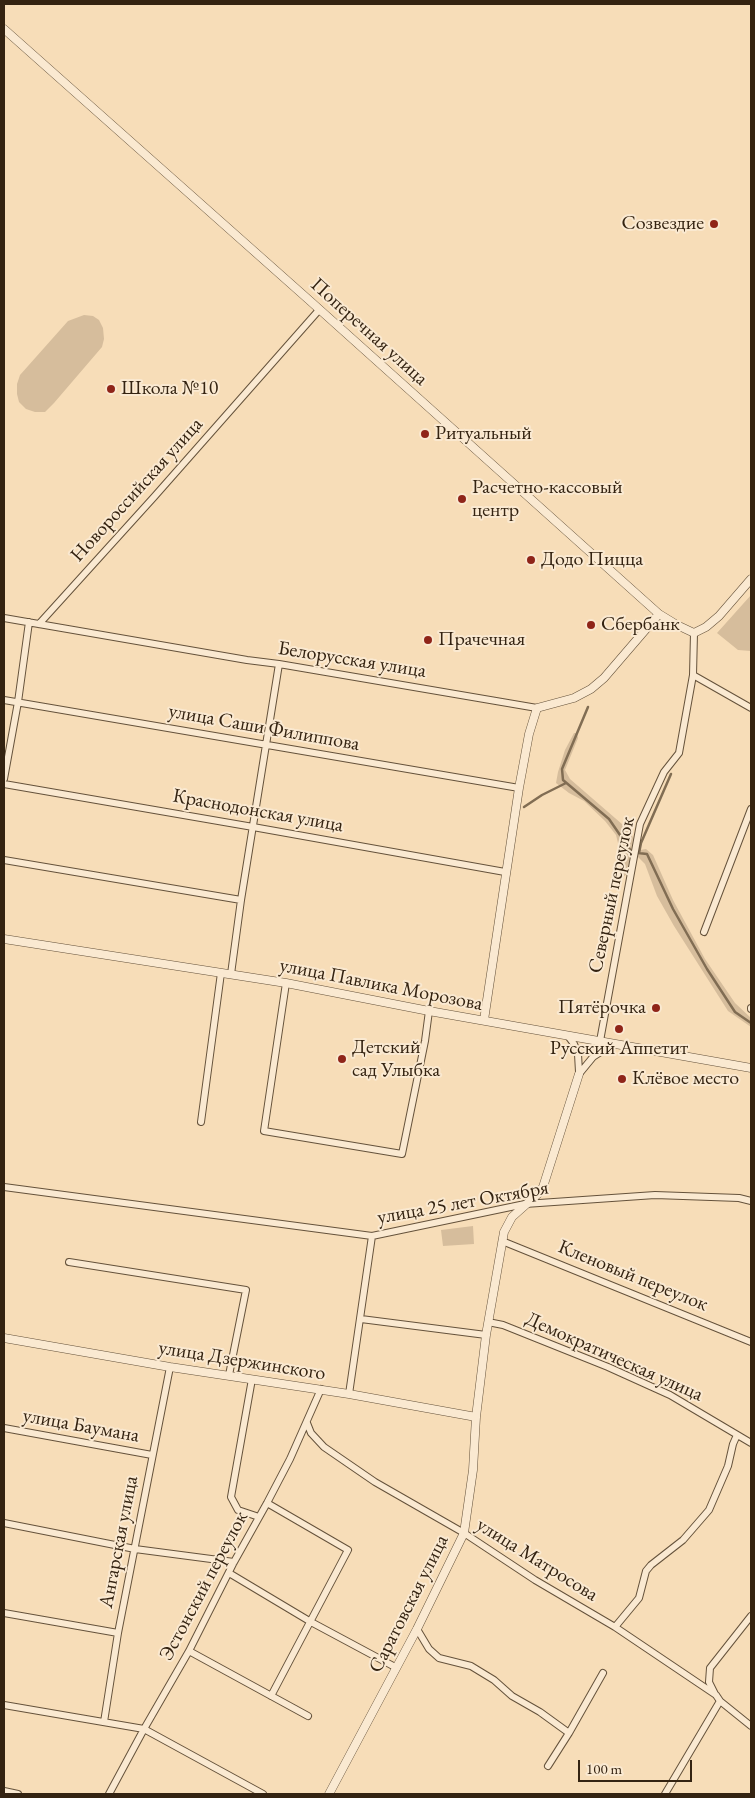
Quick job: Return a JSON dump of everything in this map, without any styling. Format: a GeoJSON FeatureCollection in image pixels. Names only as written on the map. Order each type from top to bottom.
{"type":"FeatureCollection","features":[{"type":"Feature","properties":{"kind":"street","name":"Поперечная улица"},"geometry":{"type":"LineString","coordinates":[[4,30],[659,614],[694,633]]}},
{"type":"Feature","properties":{"kind":"street","name":"Новороссийская улица"},"geometry":{"type":"LineString","coordinates":[[39,624],[319,310]]}},
{"type":"Feature","properties":{"kind":"street"},"geometry":{"type":"LineString","coordinates":[[694,633],[706,627],[719,616],[751,579]]}},
{"type":"Feature","properties":{"kind":"street","name":"Белорусская улица"},"geometry":{"type":"LineString","coordinates":[[4,618],[537,708],[574,698],[591,689],[604,678],[659,614]]}},
{"type":"Feature","properties":{"kind":"street"},"geometry":{"type":"LineString","coordinates":[[4,779],[18,702],[29,622]]}},
{"type":"Feature","properties":{"kind":"street","name":"Северный переулок"},"geometry":{"type":"LineString","coordinates":[[600,1041],[640,824],[664,772],[679,753],[693,675],[694,633]]}},
{"type":"Feature","properties":{"kind":"street"},"geometry":{"type":"LineString","coordinates":[[231,974],[279,664]]}},
{"type":"Feature","properties":{"kind":"street"},"geometry":{"type":"LineString","coordinates":[[693,675],[751,708]]}},
{"type":"Feature","properties":{"kind":"street","name":"улица Саши Филиппова"},"geometry":{"type":"LineString","coordinates":[[4,700],[519,788]]}},
{"type":"Feature","properties":{"kind":"street"},"geometry":{"type":"LineString","coordinates":[[484,1020],[519,788],[529,734],[537,708]]}},
{"type":"Feature","properties":{"kind":"street","name":"Краснодонская улица"},"geometry":{"type":"LineString","coordinates":[[4,784],[253,826],[505,872]]}},
{"type":"Feature","properties":{"kind":"street"},"geometry":{"type":"LineString","coordinates":[[704,932],[751,809]]}},
{"type":"Feature","properties":{"kind":"street"},"geometry":{"type":"LineString","coordinates":[[4,860],[241,900]]}},
{"type":"Feature","properties":{"kind":"street","name":"улица Павлика Морозова"},"geometry":{"type":"LineString","coordinates":[[4,939],[286,983],[429,1011],[751,1068]]}},
{"type":"Feature","properties":{"kind":"street"},"geometry":{"type":"LineString","coordinates":[[201,1122],[221,972]]}},
{"type":"Feature","properties":{"kind":"street"},"geometry":{"type":"LineString","coordinates":[[286,983],[264,1131],[402,1154],[425,1041],[429,1011]]}},
{"type":"Feature","properties":{"kind":"street"},"geometry":{"type":"LineString","coordinates":[[568,1036],[578,1054],[579,1074]]}},
{"type":"Feature","properties":{"kind":"street"},"geometry":{"type":"LineString","coordinates":[[579,1074],[593,1057],[612,1044]]}},
{"type":"Feature","properties":{"kind":"street","name":"Саратовская улица"},"geometry":{"type":"LineString","coordinates":[[328,1794],[417,1629],[464,1532],[473,1470],[476,1417],[486,1335],[502,1241],[506,1226],[512,1217],[539,1193],[543,1187],[579,1074]]}},
{"type":"Feature","properties":{"kind":"street","name":"улица 25 лет Октября"},"geometry":{"type":"LineString","coordinates":[[4,1186],[372,1236],[525,1204],[655,1195],[739,1198],[751,1201]]}},
{"type":"Feature","properties":{"kind":"street"},"geometry":{"type":"LineString","coordinates":[[349,1394],[372,1236]]}},
{"type":"Feature","properties":{"kind":"street","name":"Кленовый переулок"},"geometry":{"type":"LineString","coordinates":[[502,1241],[751,1342]]}},
{"type":"Feature","properties":{"kind":"street"},"geometry":{"type":"LineString","coordinates":[[69,1262],[246,1290],[229,1375]]}},
{"type":"Feature","properties":{"kind":"street"},"geometry":{"type":"LineString","coordinates":[[360,1319],[486,1335]]}},
{"type":"Feature","properties":{"kind":"street","name":"Демократическая улица"},"geometry":{"type":"LineString","coordinates":[[488,1322],[503,1325],[617,1371],[670,1395],[751,1443]]}},
{"type":"Feature","properties":{"kind":"street","name":"улица Дзержинского"},"geometry":{"type":"LineString","coordinates":[[4,1338],[170,1368],[229,1375],[349,1394],[476,1417]]}},
{"type":"Feature","properties":{"kind":"street","name":"Ангарская улица"},"geometry":{"type":"LineString","coordinates":[[104,1722],[118,1633],[170,1368]]}},
{"type":"Feature","properties":{"kind":"street"},"geometry":{"type":"LineString","coordinates":[[252,1379],[231,1497],[238,1510],[259,1517]]}},
{"type":"Feature","properties":{"kind":"street","name":"Эстонский переулок"},"geometry":{"type":"LineString","coordinates":[[109,1794],[189,1651],[234,1562],[267,1503],[307,1423],[321,1390]]}},
{"type":"Feature","properties":{"kind":"street","name":"улица Матросова"},"geometry":{"type":"LineString","coordinates":[[307,1423],[311,1433],[324,1447],[375,1482],[464,1532],[535,1580],[615,1627],[716,1695],[720,1701],[751,1726]]}},
{"type":"Feature","properties":{"kind":"street","name":"улица Баумана"},"geometry":{"type":"LineString","coordinates":[[4,1428],[152,1455]]}},
{"type":"Feature","properties":{"kind":"street"},"geometry":{"type":"LineString","coordinates":[[615,1627],[640,1598],[646,1571],[650,1565],[683,1540],[709,1510],[728,1466],[737,1435]]}},
{"type":"Feature","properties":{"kind":"street"},"geometry":{"type":"LineString","coordinates":[[267,1503],[348,1550],[271,1696]]}},
{"type":"Feature","properties":{"kind":"street"},"geometry":{"type":"LineString","coordinates":[[4,1523],[135,1549],[234,1562]]}},
{"type":"Feature","properties":{"kind":"street"},"geometry":{"type":"LineString","coordinates":[[229,1573],[311,1622],[396,1668]]}},
{"type":"Feature","properties":{"kind":"street"},"geometry":{"type":"LineString","coordinates":[[4,1613],[118,1633]]}},
{"type":"Feature","properties":{"kind":"street"},"geometry":{"type":"LineString","coordinates":[[716,1695],[709,1682],[710,1668],[751,1616]]}},
{"type":"Feature","properties":{"kind":"street"},"geometry":{"type":"LineString","coordinates":[[417,1629],[429,1649],[439,1658],[471,1666],[494,1680],[512,1696],[540,1712],[569,1733]]}},
{"type":"Feature","properties":{"kind":"street"},"geometry":{"type":"LineString","coordinates":[[189,1651],[308,1716]]}},
{"type":"Feature","properties":{"kind":"street"},"geometry":{"type":"LineString","coordinates":[[548,1766],[603,1673]]}},
{"type":"Feature","properties":{"kind":"street"},"geometry":{"type":"LineString","coordinates":[[665,1794],[720,1701]]}},
{"type":"Feature","properties":{"kind":"street"},"geometry":{"type":"LineString","coordinates":[[4,1705],[144,1729],[263,1794]]}},
{"type":"Feature","properties":{"kind":"street"},"geometry":{"type":"LineString","coordinates":[[4,1791],[18,1794]]}},
{"type":"Feature","properties":{"kind":"shaded area"},"geometry":{"type":"Polygon","coordinates":[[[84,315],[93,316],[99,320],[103,328],[104,339],[102,347],[45,412],[35,412],[26,409],[19,402],[17,394],[17,384],[20,375],[68,321],[84,315]]]}},
{"type":"Feature","properties":{"kind":"shaded area"},"geometry":{"type":"Polygon","coordinates":[[[751,595],[751,651],[738,650],[717,633],[751,595]]]}},
{"type":"Feature","properties":{"kind":"shaded area"},"geometry":{"type":"Polygon","coordinates":[[[574,733],[577,733],[578,738],[565,770],[570,779],[630,831],[633,838],[627,874],[623,877],[616,835],[605,821],[584,801],[556,783],[565,750],[574,733]]]}},
{"type":"Feature","properties":{"kind":"shaded area"},"geometry":{"type":"Polygon","coordinates":[[[646,849],[653,855],[673,900],[705,959],[735,1003],[751,1018],[751,1027],[728,1011],[674,926],[657,896],[645,864],[637,856],[640,850],[646,849]]]}},
{"type":"Feature","properties":{"kind":"shaded area"},"geometry":{"type":"Polygon","coordinates":[[[473,1226],[474,1244],[443,1246],[441,1230],[473,1226]]]}},
{"type":"Feature","properties":{"kind":"waterway"},"geometry":{"type":"LineString","coordinates":[[588,707],[562,769],[563,780],[609,819],[631,851]]}},
{"type":"Feature","properties":{"kind":"waterway"},"geometry":{"type":"LineString","coordinates":[[639,853],[641,843],[671,774]]}},
{"type":"Feature","properties":{"kind":"waterway"},"geometry":{"type":"LineString","coordinates":[[524,807],[566,783]]}},
{"type":"Feature","properties":{"kind":"waterway"},"geometry":{"type":"LineString","coordinates":[[638,853],[647,854],[673,909],[707,969],[735,1012],[751,1023]]}},
{"type":"Feature","properties":{"kind":"place","name":"Созвездие"},"geometry":{"type":"Point","coordinates":[714,224]}},
{"type":"Feature","properties":{"kind":"place","name":"Школа №10"},"geometry":{"type":"Point","coordinates":[111,389]}},
{"type":"Feature","properties":{"kind":"place","name":"Ритуальный"},"geometry":{"type":"Point","coordinates":[425,434]}},
{"type":"Feature","properties":{"kind":"place","name":"Расчетно-кассовый центр"},"geometry":{"type":"Point","coordinates":[462,499]}},
{"type":"Feature","properties":{"kind":"place","name":"Додо Пицца"},"geometry":{"type":"Point","coordinates":[531,560]}},
{"type":"Feature","properties":{"kind":"place","name":"Сбербанк"},"geometry":{"type":"Point","coordinates":[591,625]}},
{"type":"Feature","properties":{"kind":"place","name":"Прачечная"},"geometry":{"type":"Point","coordinates":[428,640]}},
{"type":"Feature","properties":{"kind":"place","name":"Пятёрочка"},"geometry":{"type":"Point","coordinates":[656,1008]}},
{"type":"Feature","properties":{"kind":"place","name":"Русский Аппетит"},"geometry":{"type":"Point","coordinates":[619,1029]}},
{"type":"Feature","properties":{"kind":"place","name":"Детский сад Улыбка"},"geometry":{"type":"Point","coordinates":[342,1059]}},
{"type":"Feature","properties":{"kind":"place","name":"Клёвое место"},"geometry":{"type":"Point","coordinates":[622,1079]}}]}
